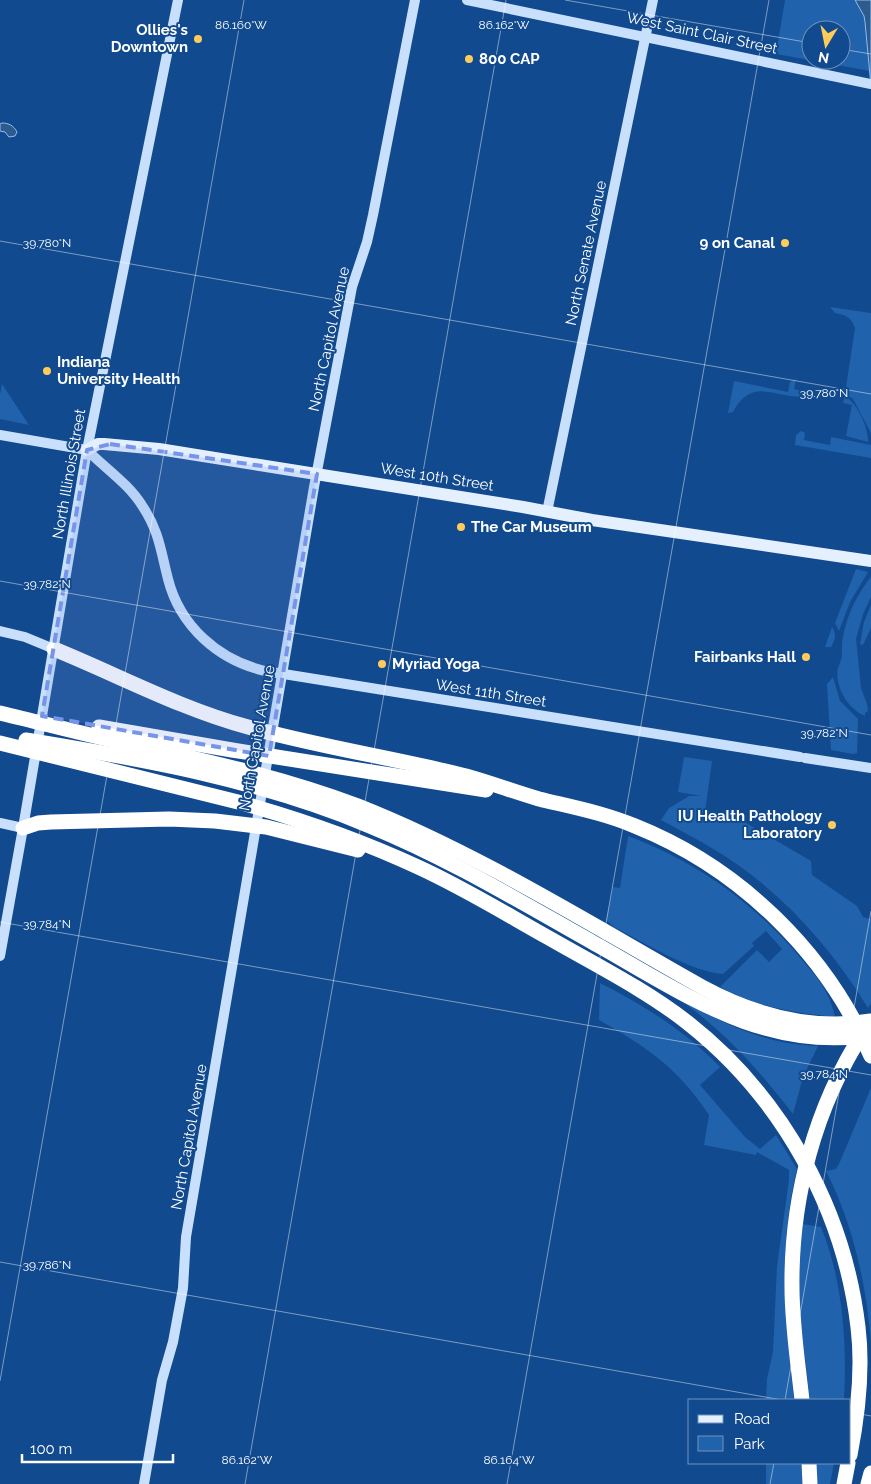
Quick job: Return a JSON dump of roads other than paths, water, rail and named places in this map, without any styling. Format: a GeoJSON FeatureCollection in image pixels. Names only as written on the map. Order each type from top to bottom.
{"type":"FeatureCollection","features":[{"type":"Feature","properties":{"kind":"highway"},"geometry":{"type":"LineString","coordinates":[[54,649],[225,720],[264,732],[468,777],[539,798],[597,812],[634,825],[684,849],[742,888],[783,925],[828,979],[871,1056]]}},
{"type":"Feature","properties":{"kind":"highway"},"geometry":{"type":"LineString","coordinates":[[0,709],[223,748],[539,798]]}},
{"type":"Feature","properties":{"kind":"highway"},"geometry":{"type":"LineString","coordinates":[[0,712],[246,770],[298,785],[357,806],[418,831],[470,857],[714,994],[749,1009],[783,1018],[827,1023],[852,1023],[871,1020]]}},
{"type":"Feature","properties":{"kind":"highway"},"geometry":{"type":"LineString","coordinates":[[0,736],[88,750],[214,777],[275,792],[329,810],[396,837],[451,863],[692,998],[741,1022],[777,1032],[818,1038],[871,1035]]}},
{"type":"Feature","properties":{"kind":"highway"},"geometry":{"type":"LineString","coordinates":[[0,743],[157,781],[273,812],[351,838],[417,866],[490,904],[621,979],[669,1009],[708,1040],[748,1080],[778,1118],[827,1206],[845,1260],[858,1328],[858,1415],[851,1450]]}},
{"type":"Feature","properties":{"kind":"highway"},"geometry":{"type":"LineString","coordinates":[[23,828],[48,822],[170,819],[215,821],[266,827],[417,866]]}},
{"type":"Feature","properties":{"kind":"highway"},"geometry":{"type":"LineString","coordinates":[[802,1399],[793,1320],[792,1288],[793,1246],[800,1192],[810,1153],[828,1100],[848,1058],[871,1020]]}},
{"type":"Feature","properties":{"kind":"highway"},"geometry":{"type":"LineString","coordinates":[[809,1464],[810,1484]]}},
{"type":"Feature","properties":{"kind":"highway"},"geometry":{"type":"LineString","coordinates":[[844,1484],[848,1464]]}},
{"type":"Feature","properties":{"kind":"highway"},"geometry":{"type":"LineString","coordinates":[[868,1484],[871,1473]]}},
{"type":"Feature","properties":{"kind":"main road","name":"North Illinois Street"},"geometry":{"type":"LineString","coordinates":[[0,956],[87,450],[178,0]]}},
{"type":"Feature","properties":{"kind":"main road","name":"North Capitol Avenue"},"geometry":{"type":"LineString","coordinates":[[144,1484],[162,1380],[173,1342],[183,1288],[186,1237],[317,474],[352,287],[369,233],[415,0]]}},
{"type":"Feature","properties":{"kind":"main road","name":"West Saint Clair Street"},"geometry":{"type":"LineString","coordinates":[[467,0],[871,84]]}},
{"type":"Feature","properties":{"kind":"main road","name":"North Senate Avenue"},"geometry":{"type":"LineString","coordinates":[[547,512],[653,0]]}},
{"type":"Feature","properties":{"kind":"main road","name":"West 10th Street"},"geometry":{"type":"LineString","coordinates":[[0,435],[87,450],[101,444],[119,444],[158,449],[661,531],[871,561]]}},
{"type":"Feature","properties":{"kind":"main road","name":"West 11th Street"},"geometry":{"type":"LineString","coordinates":[[87,450],[129,488],[143,506],[160,539],[171,589],[180,610],[197,632],[215,649],[236,661],[254,668],[282,674],[871,768]]}},
{"type":"Feature","properties":{"kind":"main road"},"geometry":{"type":"LineString","coordinates":[[0,631],[25,637],[54,649]]}},
{"type":"Feature","properties":{"kind":"main road"},"geometry":{"type":"LineString","coordinates":[[0,823],[23,828]]}},
{"type":"Feature","properties":{"kind":"place","name":"Ollies's Downtown"},"geometry":{"type":"Point","coordinates":[198,39]}},
{"type":"Feature","properties":{"kind":"place","name":"800 CAP"},"geometry":{"type":"Point","coordinates":[469,59]}},
{"type":"Feature","properties":{"kind":"place","name":"9 on Canal"},"geometry":{"type":"Point","coordinates":[785,243]}},
{"type":"Feature","properties":{"kind":"place","name":"Indiana University Health"},"geometry":{"type":"Point","coordinates":[47,371]}},
{"type":"Feature","properties":{"kind":"place","name":"The Car Museum"},"geometry":{"type":"Point","coordinates":[461,527]}},
{"type":"Feature","properties":{"kind":"place","name":"Fairbanks Hall"},"geometry":{"type":"Point","coordinates":[806,657]}},
{"type":"Feature","properties":{"kind":"place","name":"Myriad Yoga"},"geometry":{"type":"Point","coordinates":[382,664]}},
{"type":"Feature","properties":{"kind":"place","name":"IU Health Pathology Laboratory"},"geometry":{"type":"Point","coordinates":[832,825]}}]}
